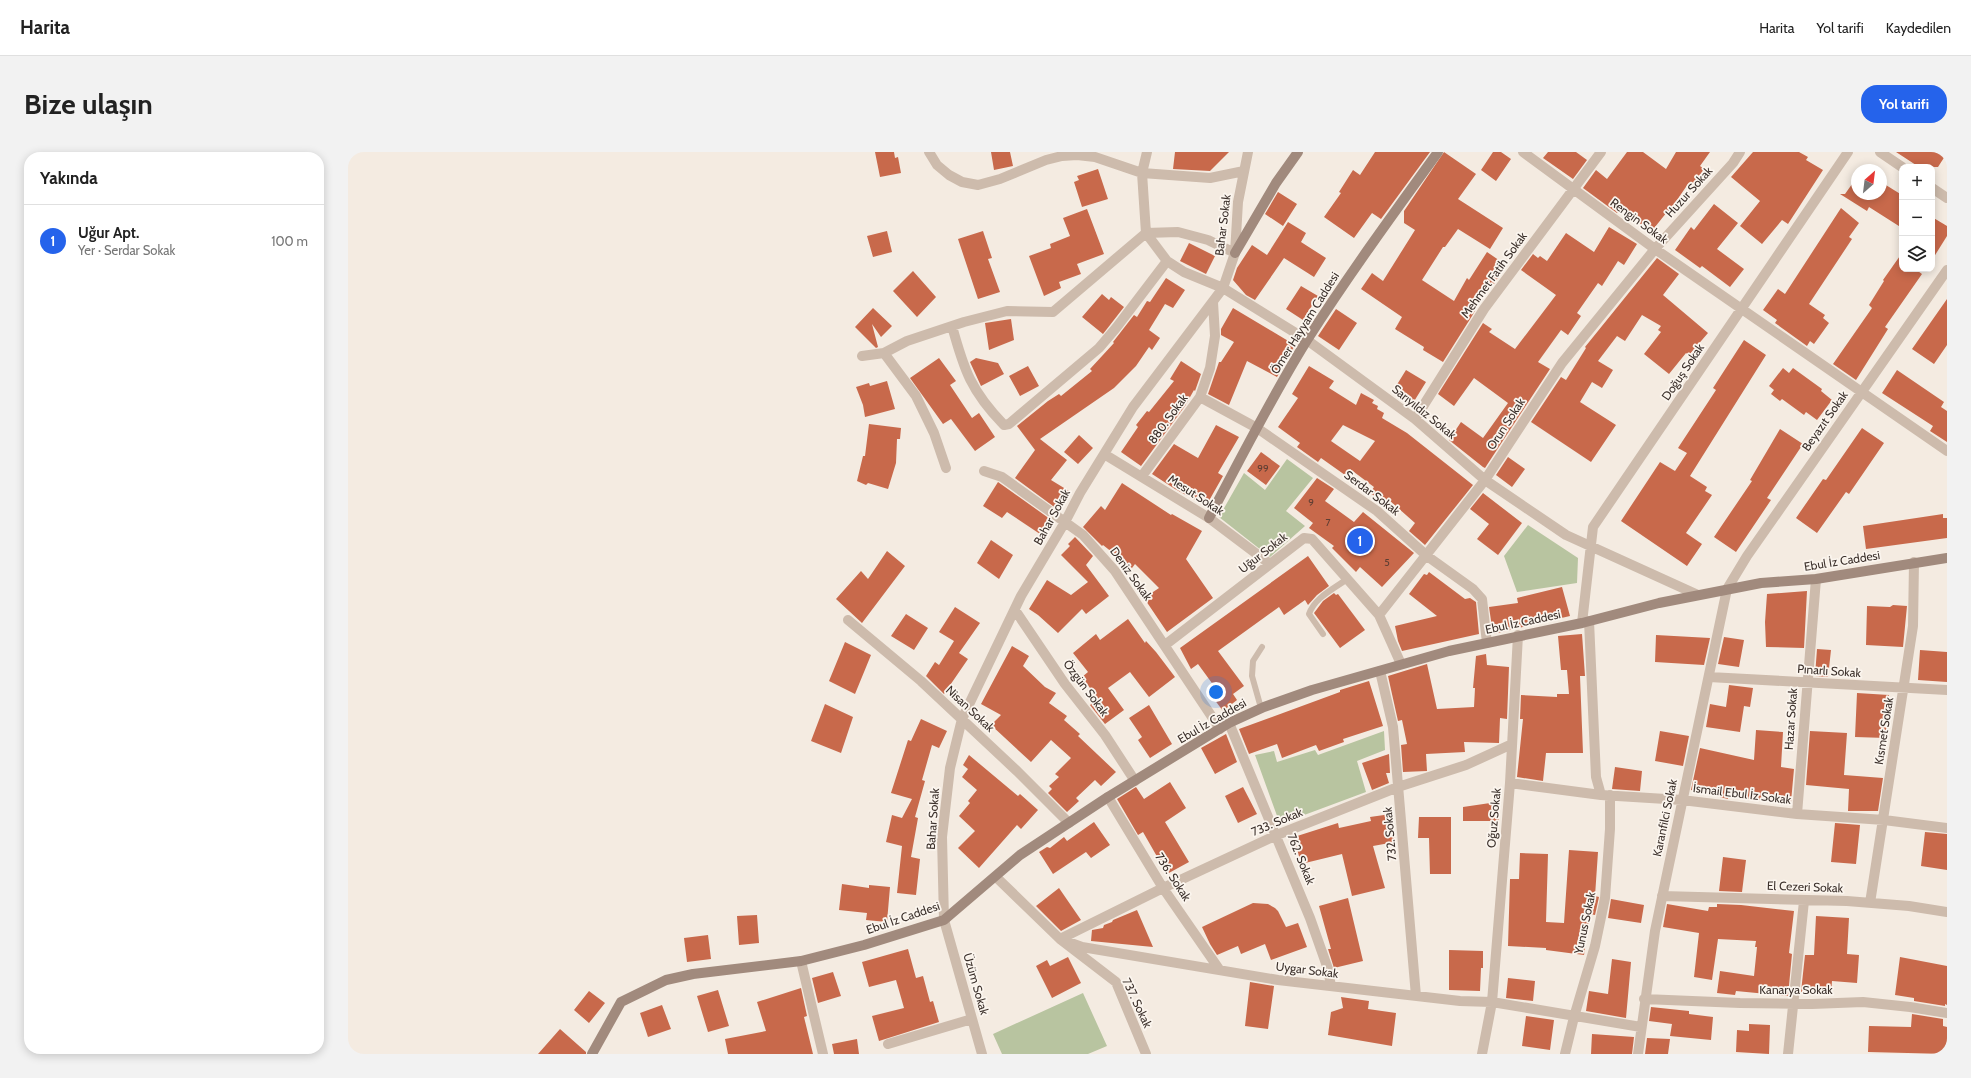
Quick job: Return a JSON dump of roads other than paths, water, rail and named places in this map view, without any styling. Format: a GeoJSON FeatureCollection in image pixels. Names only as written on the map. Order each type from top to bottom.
{"type":"FeatureCollection","features":[{"type":"Feature","properties":{"kind":"street"},"geometry":{"type":"LineString","coordinates":[[929,152],[937,165],[949,175],[962,182],[978,185],[1000,179],[1046,160],[1076,154],[1095,157],[1142,172],[1210,178],[1244,171]]}},
{"type":"Feature","properties":{"kind":"street","name":"Bahar Sokak"},"geometry":{"type":"LineString","coordinates":[[944,920],[942,837],[950,768],[962,719],[1015,610],[1080,493],[1133,407],[1223,288],[1235,253],[1238,202],[1248,152]]}},
{"type":"Feature","properties":{"kind":"street"},"geometry":{"type":"LineString","coordinates":[[862,356],[884,353],[907,341],[952,326],[1007,311],[1053,312],[1146,233],[1178,232],[1208,240],[1235,253],[1276,183],[1298,152]]}},
{"type":"Feature","properties":{"kind":"street","name":"Ömer Hayyam Caddesi"},"geometry":{"type":"LineString","coordinates":[[1209,518],[1256,428],[1307,340],[1374,241],[1438,152]]}},
{"type":"Feature","properties":{"kind":"street","name":"Rengin Sokak"},"geometry":{"type":"LineString","coordinates":[[1523,152],[1655,248],[1947,451]]}},
{"type":"Feature","properties":{"kind":"street","name":"Mehmet Fatih Sokak"},"geometry":{"type":"LineString","coordinates":[[1415,419],[1484,309],[1601,152]]}},
{"type":"Feature","properties":{"kind":"street","name":"Huzur Sokak"},"geometry":{"type":"LineString","coordinates":[[1655,248],[1733,163],[1740,152]]}},
{"type":"Feature","properties":{"kind":"street","name":"Doğuş Sokak"},"geometry":{"type":"LineString","coordinates":[[1586,622],[1590,547],[1593,527],[1848,152]]}},
{"type":"Feature","properties":{"kind":"street"},"geometry":{"type":"LineString","coordinates":[[1880,152],[1899,165]]}},
{"type":"Feature","properties":{"kind":"street"},"geometry":{"type":"LineString","coordinates":[[1146,154],[1142,172],[1146,233]]}},
{"type":"Feature","properties":{"kind":"street"},"geometry":{"type":"LineString","coordinates":[[1935,190],[1947,198]]}},
{"type":"Feature","properties":{"kind":"street","name":"Sarıyıldız Sokak"},"geometry":{"type":"LineString","coordinates":[[1146,233],[1167,261],[1184,272],[1223,288],[1307,340],[1415,419],[1486,480],[1566,535],[1698,595]]}},
{"type":"Feature","properties":{"kind":"street","name":"Orun Sokak"},"geometry":{"type":"LineString","coordinates":[[1379,615],[1486,480],[1562,363],[1655,248]]}},
{"type":"Feature","properties":{"kind":"street"},"geometry":{"type":"LineString","coordinates":[[952,326],[964,368],[975,390],[1004,425],[1009,424],[1098,348],[1116,328],[1167,261]]}},
{"type":"Feature","properties":{"kind":"street","name":"Beyazıt Sokak"},"geometry":{"type":"LineString","coordinates":[[1727,589],[1747,556],[1947,270]]}},
{"type":"Feature","properties":{"kind":"street","name":"880. Sokak"},"geometry":{"type":"LineString","coordinates":[[1142,476],[1200,397],[1210,368],[1215,336],[1213,302]]}},
{"type":"Feature","properties":{"kind":"street"},"geometry":{"type":"LineString","coordinates":[[884,353],[916,396],[934,433],[946,468]]}},
{"type":"Feature","properties":{"kind":"street","name":"Serdar Sokak"},"geometry":{"type":"LineString","coordinates":[[1200,397],[1256,428],[1377,511],[1427,556],[1473,590],[1482,599],[1487,643]]}},
{"type":"Feature","properties":{"kind":"street","name":"Mesut Sokak"},"geometry":{"type":"LineString","coordinates":[[1104,454],[1209,518],[1270,564]]}},
{"type":"Feature","properties":{"kind":"street","name":"Deniz Sokak"},"geometry":{"type":"LineString","coordinates":[[984,471],[1002,477],[1083,535],[1115,571],[1220,729]]}},
{"type":"Feature","properties":{"kind":"street","name":"Uğur Sokak"},"geometry":{"type":"LineString","coordinates":[[1165,645],[1304,538],[1312,539],[1379,615],[1401,664]]}},
{"type":"Feature","properties":{"kind":"street","name":"Ebul İz Caddesi"},"geometry":{"type":"LineString","coordinates":[[592,1054],[621,1002],[666,980],[693,974],[802,961],[864,945],[944,920],[1020,855],[1108,797],[1229,723],[1261,708],[1312,690],[1401,664],[1518,635],[1586,622],[1659,603],[1761,583],[1816,579],[1914,562],[1947,558]]}},
{"type":"Feature","properties":{"kind":"street","name":"Kısmet Sokak"},"geometry":{"type":"LineString","coordinates":[[1870,903],[1913,626],[1914,562]]}},
{"type":"Feature","properties":{"kind":"street","name":"Hazar Sokak"},"geometry":{"type":"LineString","coordinates":[[1797,814],[1816,579]]}},
{"type":"Feature","properties":{"kind":"street","name":"Karanfilci Sokak"},"geometry":{"type":"LineString","coordinates":[[1638,1054],[1644,999],[1662,896],[1710,677],[1727,589]]}},
{"type":"Feature","properties":{"kind":"street","name":"Özgün Sokak"},"geometry":{"type":"LineString","coordinates":[[1015,610],[1066,684],[1105,735],[1135,781]]}},
{"type":"Feature","properties":{"kind":"street","name":"Nisan Sokak"},"geometry":{"type":"LineString","coordinates":[[848,620],[921,681],[1069,823]]}},
{"type":"Feature","properties":{"kind":"street","name":"Yunus Sokak"},"geometry":{"type":"LineString","coordinates":[[1565,1054],[1574,1017],[1595,946],[1605,898],[1610,828],[1605,795],[1596,776],[1586,622]]}},
{"type":"Feature","properties":{"kind":"street","name":"Oğuz Sokak"},"geometry":{"type":"LineString","coordinates":[[1482,1054],[1492,1002],[1510,783],[1518,635]]}},
{"type":"Feature","properties":{"kind":"street","name":"732. Sokak"},"geometry":{"type":"LineString","coordinates":[[1380,671],[1393,727],[1416,996]]}},
{"type":"Feature","properties":{"kind":"street","name":"Pınarlı Sokak"},"geometry":{"type":"LineString","coordinates":[[1710,677],[1947,690]]}},
{"type":"Feature","properties":{"kind":"street","name":"762. Sokak"},"geometry":{"type":"LineString","coordinates":[[1229,723],[1277,835],[1310,918],[1328,969],[1331,986]]}},
{"type":"Feature","properties":{"kind":"street","name":"733. Sokak"},"geometry":{"type":"LineString","coordinates":[[1060,939],[1163,888],[1277,835],[1398,787],[1466,765],[1512,744]]}},
{"type":"Feature","properties":{"kind":"street","name":"İsmail Ebul İz Sokak"},"geometry":{"type":"LineString","coordinates":[[1510,783],[1605,795],[1682,800],[1797,814],[1884,820],[1947,828]]}},
{"type":"Feature","properties":{"kind":"street","name":"736. Sokak"},"geometry":{"type":"LineString","coordinates":[[1108,797],[1163,888],[1219,969]]}},
{"type":"Feature","properties":{"kind":"street","name":"Uygar Sokak"},"geometry":{"type":"LineString","coordinates":[[996,877],[1060,939],[1082,947],[1278,980],[1460,1002],[1492,1002],[1574,1017],[1641,1027]]}},
{"type":"Feature","properties":{"kind":"street","name":"El Cezeri Sokak"},"geometry":{"type":"LineString","coordinates":[[1662,896],[1870,903],[1909,906],[1947,912]]}},
{"type":"Feature","properties":{"kind":"street"},"geometry":{"type":"LineString","coordinates":[[1788,1054],[1804,901]]}},
{"type":"Feature","properties":{"kind":"street","name":"Üzüm Sokak"},"geometry":{"type":"LineString","coordinates":[[944,920],[982,1054]]}},
{"type":"Feature","properties":{"kind":"street","name":"737. Sokak"},"geometry":{"type":"LineString","coordinates":[[1060,939],[1116,982],[1144,1053]]}},
{"type":"Feature","properties":{"kind":"street"},"geometry":{"type":"LineString","coordinates":[[802,961],[822,1054]]}},
{"type":"Feature","properties":{"kind":"street","name":"Kanarya Sokak"},"geometry":{"type":"LineString","coordinates":[[1644,999],[1793,1004],[1863,1002],[1947,1013]]}},
{"type":"Feature","properties":{"kind":"street"},"geometry":{"type":"LineString","coordinates":[[888,1044],[972,1018]]}},
{"type":"Feature","properties":{"kind":"lane"},"geometry":{"type":"LineString","coordinates":[[1323,634],[1309,614],[1310,610],[1322,597],[1347,579]]}},
{"type":"Feature","properties":{"kind":"lane"},"geometry":{"type":"LineString","coordinates":[[1261,708],[1252,676],[1253,660],[1262,647]]}},
{"type":"Feature","properties":{"kind":"place","name":"Uğur Apt."},"geometry":{"type":"Point","coordinates":[1360,541]}}]}
